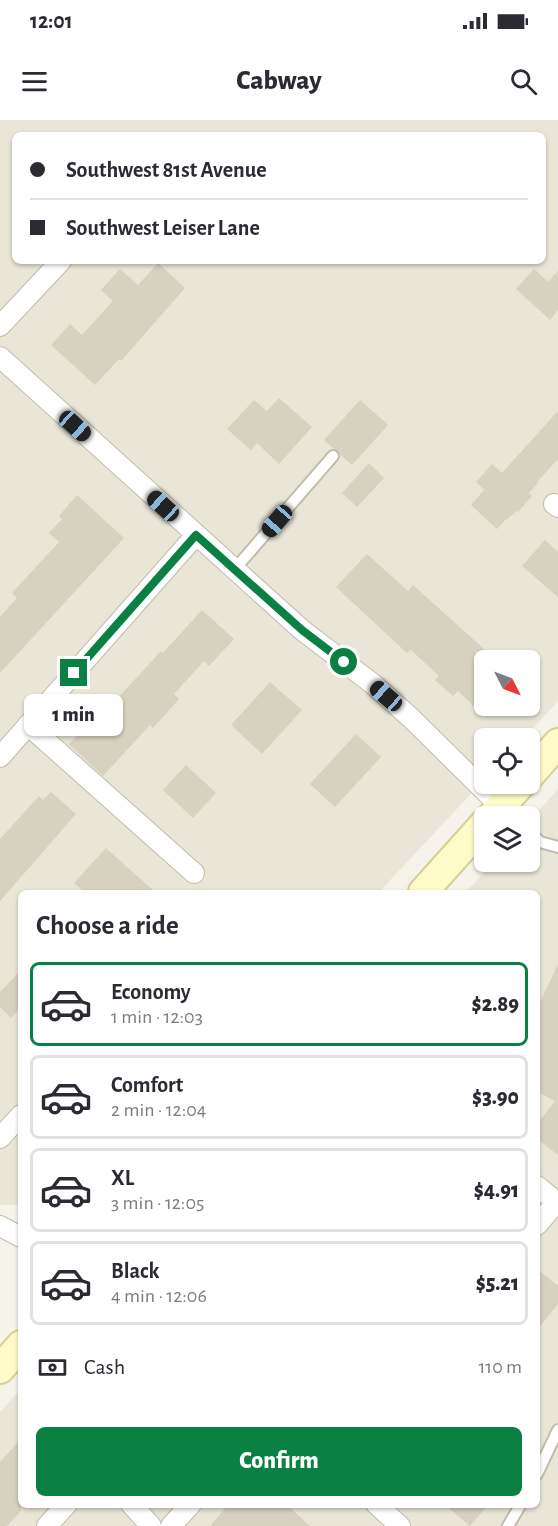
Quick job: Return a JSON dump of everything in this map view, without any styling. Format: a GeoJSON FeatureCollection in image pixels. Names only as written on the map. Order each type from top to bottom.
{"type":"FeatureCollection","features":[{"type":"Feature","properties":{"kind":"main road"},"geometry":{"type":"LineString","coordinates":[[540,764],[558,743]]}},
{"type":"Feature","properties":{"kind":"main road"},"geometry":{"type":"LineString","coordinates":[[505,806],[514,794]]}},
{"type":"Feature","properties":{"kind":"main road"},"geometry":{"type":"LineString","coordinates":[[425,890],[474,840]]}},
{"type":"Feature","properties":{"kind":"main road"},"geometry":{"type":"LineString","coordinates":[[0,1369],[18,1348]]}},
{"type":"Feature","properties":{"kind":"street"},"geometry":{"type":"LineString","coordinates":[[0,326],[58,264]]}},
{"type":"Feature","properties":{"kind":"street"},"geometry":{"type":"LineString","coordinates":[[0,357],[302,630],[373,684],[412,719],[488,806]]}},
{"type":"Feature","properties":{"kind":"street"},"geometry":{"type":"LineString","coordinates":[[0,757],[196,535]]}},
{"type":"Feature","properties":{"kind":"street"},"geometry":{"type":"LineString","coordinates":[[28,725],[194,873]]}},
{"type":"Feature","properties":{"kind":"street"},"geometry":{"type":"LineString","coordinates":[[0,1138],[18,1118]]}},
{"type":"Feature","properties":{"kind":"street"},"geometry":{"type":"LineString","coordinates":[[540,1188],[557,1202],[540,1222]]}},
{"type":"Feature","properties":{"kind":"street"},"geometry":{"type":"LineString","coordinates":[[0,1226],[18,1235]]}},
{"type":"Feature","properties":{"kind":"street"},"geometry":{"type":"LineString","coordinates":[[47,1526],[63,1508]]}},
{"type":"Feature","properties":{"kind":"street"},"geometry":{"type":"LineString","coordinates":[[135,1508],[151,1526]]}},
{"type":"Feature","properties":{"kind":"street"},"geometry":{"type":"LineString","coordinates":[[171,1526],[187,1508]]}},
{"type":"Feature","properties":{"kind":"street"},"geometry":{"type":"LineString","coordinates":[[380,1508],[400,1526]]}},
{"type":"Feature","properties":{"kind":"lane"},"geometry":{"type":"LineString","coordinates":[[234,570],[333,456]]}},
{"type":"Feature","properties":{"kind":"lane"},"geometry":{"type":"LineString","coordinates":[[540,842],[558,847]]}},
{"type":"Feature","properties":{"kind":"lane"},"geometry":{"type":"LineString","coordinates":[[540,1468],[558,1430]]}},
{"type":"Feature","properties":{"kind":"lane"},"geometry":{"type":"LineString","coordinates":[[508,1526],[518,1508]]}},
{"type":"Feature","properties":{"kind":"shaded area"},"geometry":{"type":"Polygon","coordinates":[[[0,120],[558,120],[558,701],[533,728],[474,728],[474,791],[381,890],[18,890],[18,1205],[0,1205],[0,120]]]}},
{"type":"Feature","properties":{"kind":"shaded area"},"geometry":{"type":"Polygon","coordinates":[[[558,789],[558,1526],[0,1526],[0,1412],[18,1392],[18,1508],[540,1508],[540,890],[468,890],[484,872],[540,872],[540,810],[558,789]]]}},
{"type":"Feature","properties":{"kind":"building"},"geometry":{"type":"Polygon","coordinates":[[[159,264],[185,288],[121,361],[119,359],[95,385],[51,345],[70,324],[82,335],[113,301],[101,290],[120,269],[138,285],[159,264]]]}},
{"type":"Feature","properties":{"kind":"building"},"geometry":{"type":"Polygon","coordinates":[[[534,269],[548,282],[558,271],[558,310],[550,320],[516,289],[534,269]]]}},
{"type":"Feature","properties":{"kind":"building"},"geometry":{"type":"Polygon","coordinates":[[[279,398],[312,427],[279,464],[257,443],[251,450],[227,429],[254,400],[267,411],[279,398]]]}},
{"type":"Feature","properties":{"kind":"building"},"geometry":{"type":"Polygon","coordinates":[[[360,400],[388,425],[352,465],[324,440],[360,400]]]}},
{"type":"Feature","properties":{"kind":"building"},"geometry":{"type":"Polygon","coordinates":[[[558,411],[558,459],[529,493],[532,496],[518,512],[516,511],[506,519],[497,529],[471,505],[484,490],[476,482],[492,464],[502,473],[558,411]]]}},
{"type":"Feature","properties":{"kind":"building"},"geometry":{"type":"Polygon","coordinates":[[[369,463],[384,478],[357,507],[342,493],[369,463]]]}},
{"type":"Feature","properties":{"kind":"building"},"geometry":{"type":"Polygon","coordinates":[[[77,495],[124,538],[0,673],[0,617],[17,598],[12,593],[59,542],[49,533],[62,519],[59,516],[77,495]]]}},
{"type":"Feature","properties":{"kind":"building"},"geometry":{"type":"Polygon","coordinates":[[[545,540],[558,552],[558,597],[522,566],[545,540]]]}},
{"type":"Feature","properties":{"kind":"building"},"geometry":{"type":"Polygon","coordinates":[[[367,554],[408,591],[413,585],[484,649],[474,650],[474,706],[458,691],[453,696],[435,680],[439,676],[411,650],[407,653],[336,587],[367,554]]]}},
{"type":"Feature","properties":{"kind":"building"},"geometry":{"type":"Polygon","coordinates":[[[202,610],[234,639],[209,666],[204,661],[174,694],[179,699],[153,728],[150,725],[103,776],[69,744],[92,720],[95,723],[202,610]]]}},
{"type":"Feature","properties":{"kind":"building"},"geometry":{"type":"Polygon","coordinates":[[[270,682],[302,710],[262,754],[231,725],[270,682]]]}},
{"type":"Feature","properties":{"kind":"building"},"geometry":{"type":"Polygon","coordinates":[[[356,734],[381,757],[335,807],[310,784],[356,734]]]}},
{"type":"Feature","properties":{"kind":"building"},"geometry":{"type":"Polygon","coordinates":[[[186,765],[216,793],[193,818],[163,790],[186,765]]]}},
{"type":"Feature","properties":{"kind":"building"},"geometry":{"type":"Polygon","coordinates":[[[51,792],[76,814],[0,901],[0,839],[39,796],[43,800],[51,792]]]}},
{"type":"Feature","properties":{"kind":"building"},"geometry":{"type":"Polygon","coordinates":[[[106,848],[153,890],[82,890],[74,883],[106,848]]]}},
{"type":"Feature","properties":{"kind":"building"},"geometry":{"type":"Polygon","coordinates":[[[558,964],[558,1155],[540,1141],[540,1120],[555,1101],[540,1094],[540,1003],[558,964]]]}},
{"type":"Feature","properties":{"kind":"building"},"geometry":{"type":"Polygon","coordinates":[[[18,973],[18,1010],[11,1018],[0,1007],[0,992],[18,973]]]}},
{"type":"Feature","properties":{"kind":"building"},"geometry":{"type":"Polygon","coordinates":[[[540,1271],[558,1286],[558,1304],[540,1326],[540,1271]]]}},
{"type":"Feature","properties":{"kind":"building"},"geometry":{"type":"Polygon","coordinates":[[[18,1442],[18,1508],[21,1508],[21,1511],[7,1526],[0,1526],[0,1462],[18,1442]]]}},
{"type":"Feature","properties":{"kind":"building"},"geometry":{"type":"Polygon","coordinates":[[[226,1508],[290,1508],[310,1526],[210,1526],[226,1508]]]}},
{"type":"Feature","properties":{"kind":"building"},"geometry":{"type":"Polygon","coordinates":[[[449,1508],[486,1508],[470,1526],[449,1508]]]}},
{"type":"Feature","properties":{"kind":"route"},"geometry":{"type":"LineString","coordinates":[[74,673],[196,535],[302,630],[344,662]]}}]}
